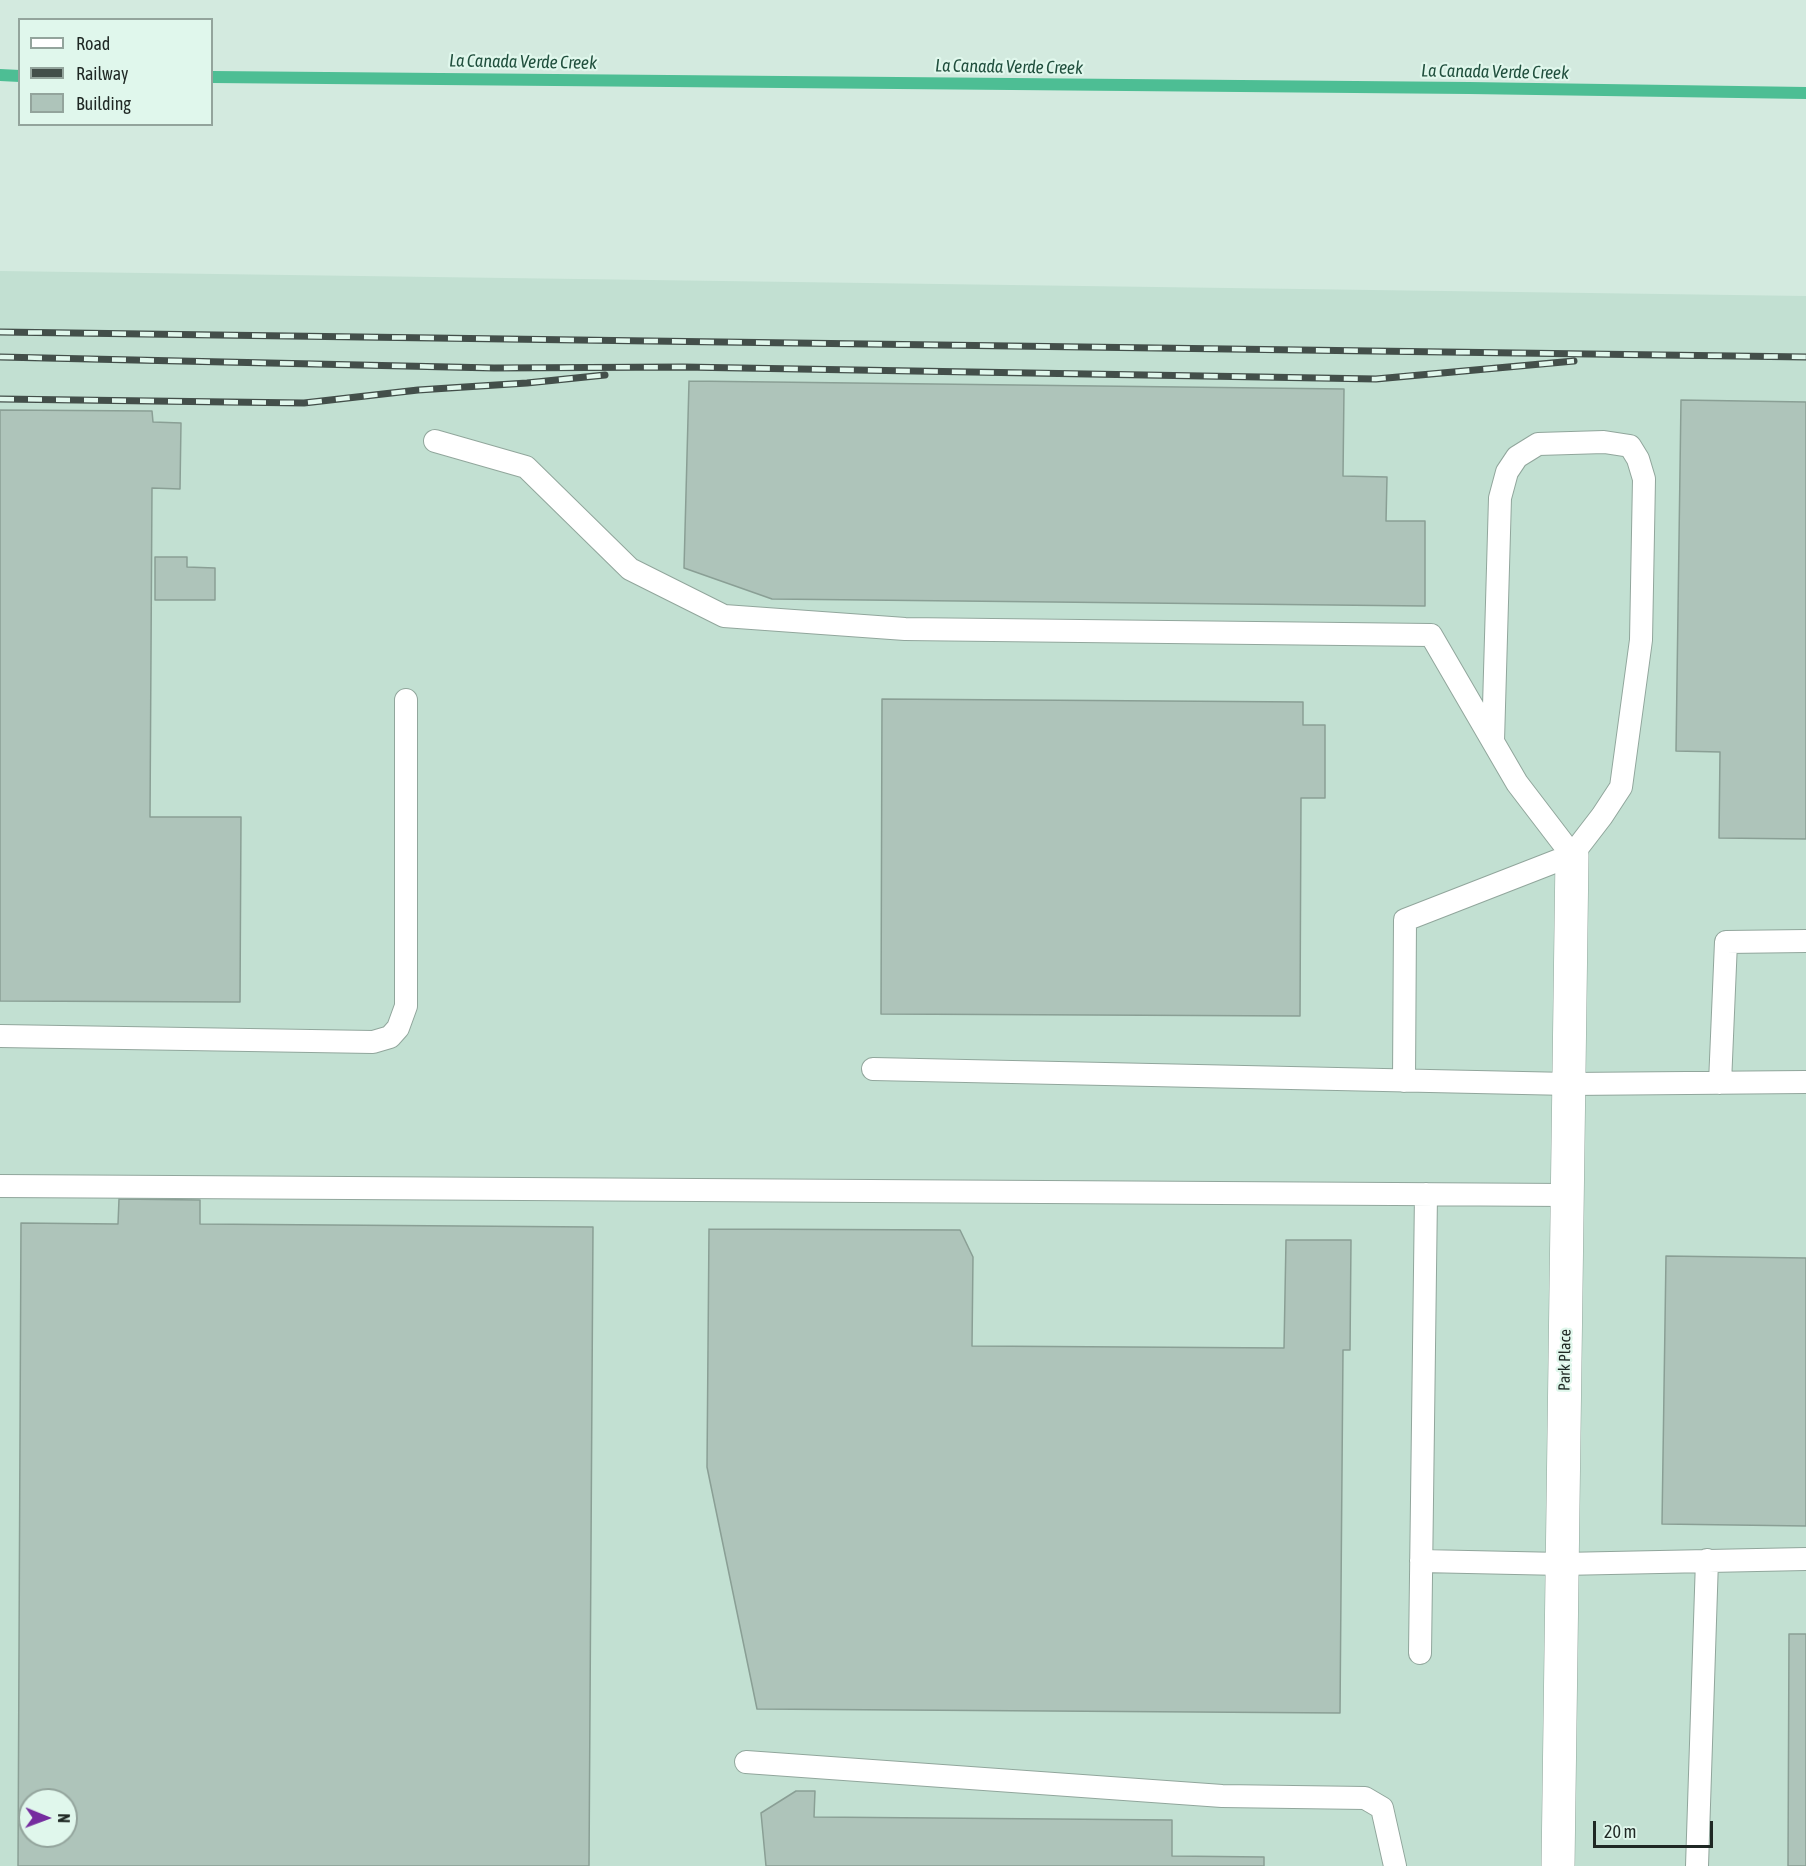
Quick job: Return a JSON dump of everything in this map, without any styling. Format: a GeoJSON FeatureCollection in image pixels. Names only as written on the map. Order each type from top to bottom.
{"type":"FeatureCollection","features":[{"type":"Feature","properties":{"kind":"street","name":"Park Place"},"geometry":{"type":"LineString","coordinates":[[1558,1866],[1572,855]]}},
{"type":"Feature","properties":{"kind":"lane"},"geometry":{"type":"LineString","coordinates":[[435,441],[526,467],[630,569],[724,616],[905,629],[1431,635],[1517,783],[1572,855]]}},
{"type":"Feature","properties":{"kind":"lane"},"geometry":{"type":"LineString","coordinates":[[1404,1081],[1405,920],[1572,855],[1621,787],[1641,640],[1644,479],[1638,459],[1630,446],[1605,441],[1538,444],[1517,457],[1507,472],[1500,498],[1493,742]]}},
{"type":"Feature","properties":{"kind":"lane"},"geometry":{"type":"LineString","coordinates":[[0,1036],[373,1042],[390,1037],[398,1028],[406,1006],[406,700]]}},
{"type":"Feature","properties":{"kind":"lane"},"geometry":{"type":"LineString","coordinates":[[1720,1083],[1726,942],[1806,941]]}},
{"type":"Feature","properties":{"kind":"lane"},"geometry":{"type":"LineString","coordinates":[[873,1070],[1569,1084],[1806,1082]]}},
{"type":"Feature","properties":{"kind":"lane"},"geometry":{"type":"LineString","coordinates":[[0,1186],[1568,1195]]}},
{"type":"Feature","properties":{"kind":"lane"},"geometry":{"type":"LineString","coordinates":[[1420,1653],[1426,1194]]}},
{"type":"Feature","properties":{"kind":"lane"},"geometry":{"type":"LineString","coordinates":[[1420,1561],[1562,1563],[1806,1559]]}},
{"type":"Feature","properties":{"kind":"lane"},"geometry":{"type":"LineString","coordinates":[[1697,1866],[1707,1560]]}},
{"type":"Feature","properties":{"kind":"lane"},"geometry":{"type":"LineString","coordinates":[[746,1762],[1222,1796],[1365,1798],[1382,1808],[1395,1866]]}},
{"type":"Feature","properties":{"kind":"shaded area"},"geometry":{"type":"Polygon","coordinates":[[[0,271],[1806,296],[1806,1866],[0,1866],[0,271]]]}},
{"type":"Feature","properties":{"kind":"building"},"geometry":{"type":"Polygon","coordinates":[[[689,381],[1344,389],[1343,476],[1387,477],[1386,521],[1425,521],[1425,606],[772,599],[684,568],[689,381]]]}},
{"type":"Feature","properties":{"kind":"building"},"geometry":{"type":"Polygon","coordinates":[[[1681,400],[1806,402],[1806,839],[1719,838],[1720,752],[1676,751],[1681,400]]]}},
{"type":"Feature","properties":{"kind":"building"},"geometry":{"type":"Polygon","coordinates":[[[0,410],[152,411],[153,422],[181,423],[180,489],[152,488],[150,817],[241,817],[240,1002],[0,1001],[0,410]]]}},
{"type":"Feature","properties":{"kind":"building"},"geometry":{"type":"Polygon","coordinates":[[[155,557],[187,557],[187,567],[215,568],[215,600],[155,600],[155,557]]]}},
{"type":"Feature","properties":{"kind":"building"},"geometry":{"type":"Polygon","coordinates":[[[882,699],[1303,702],[1303,725],[1325,725],[1325,798],[1301,798],[1300,1016],[881,1014],[882,699]]]}},
{"type":"Feature","properties":{"kind":"building"},"geometry":{"type":"Polygon","coordinates":[[[119,1199],[200,1200],[200,1224],[593,1227],[589,1866],[18,1866],[18,1848],[78,1848],[78,1788],[18,1788],[21,1223],[118,1224],[119,1199]]]}},
{"type":"Feature","properties":{"kind":"building"},"geometry":{"type":"Polygon","coordinates":[[[709,1229],[960,1230],[973,1257],[972,1346],[1284,1348],[1286,1240],[1351,1240],[1350,1350],[1343,1350],[1340,1713],[757,1709],[707,1467],[709,1229]]]}},
{"type":"Feature","properties":{"kind":"building"},"geometry":{"type":"Polygon","coordinates":[[[1666,1256],[1806,1258],[1806,1526],[1662,1524],[1666,1256]]]}},
{"type":"Feature","properties":{"kind":"building"},"geometry":{"type":"Polygon","coordinates":[[[1789,1634],[1806,1634],[1806,1866],[1788,1866],[1789,1634]]]}},
{"type":"Feature","properties":{"kind":"building"},"geometry":{"type":"Polygon","coordinates":[[[796,1791],[815,1791],[814,1817],[1172,1820],[1172,1856],[1264,1857],[1264,1866],[766,1866],[761,1813],[796,1791]]]}},
{"type":"Feature","properties":{"kind":"waterway","name":"La Canada Verde Creek"},"geometry":{"type":"LineString","coordinates":[[0,75],[18,76]]}},
{"type":"Feature","properties":{"kind":"waterway","name":"La Canada Verde Creek"},"geometry":{"type":"LineString","coordinates":[[213,77],[1806,93]]}},
{"type":"Feature","properties":{"kind":"railway"},"geometry":{"type":"LineString","coordinates":[[0,332],[1806,357]]}},
{"type":"Feature","properties":{"kind":"railway"},"geometry":{"type":"LineString","coordinates":[[0,357],[494,368],[683,367],[1376,379],[1574,361]]}},
{"type":"Feature","properties":{"kind":"railway"},"geometry":{"type":"LineString","coordinates":[[0,399],[304,403],[418,390],[605,375]]}}]}
